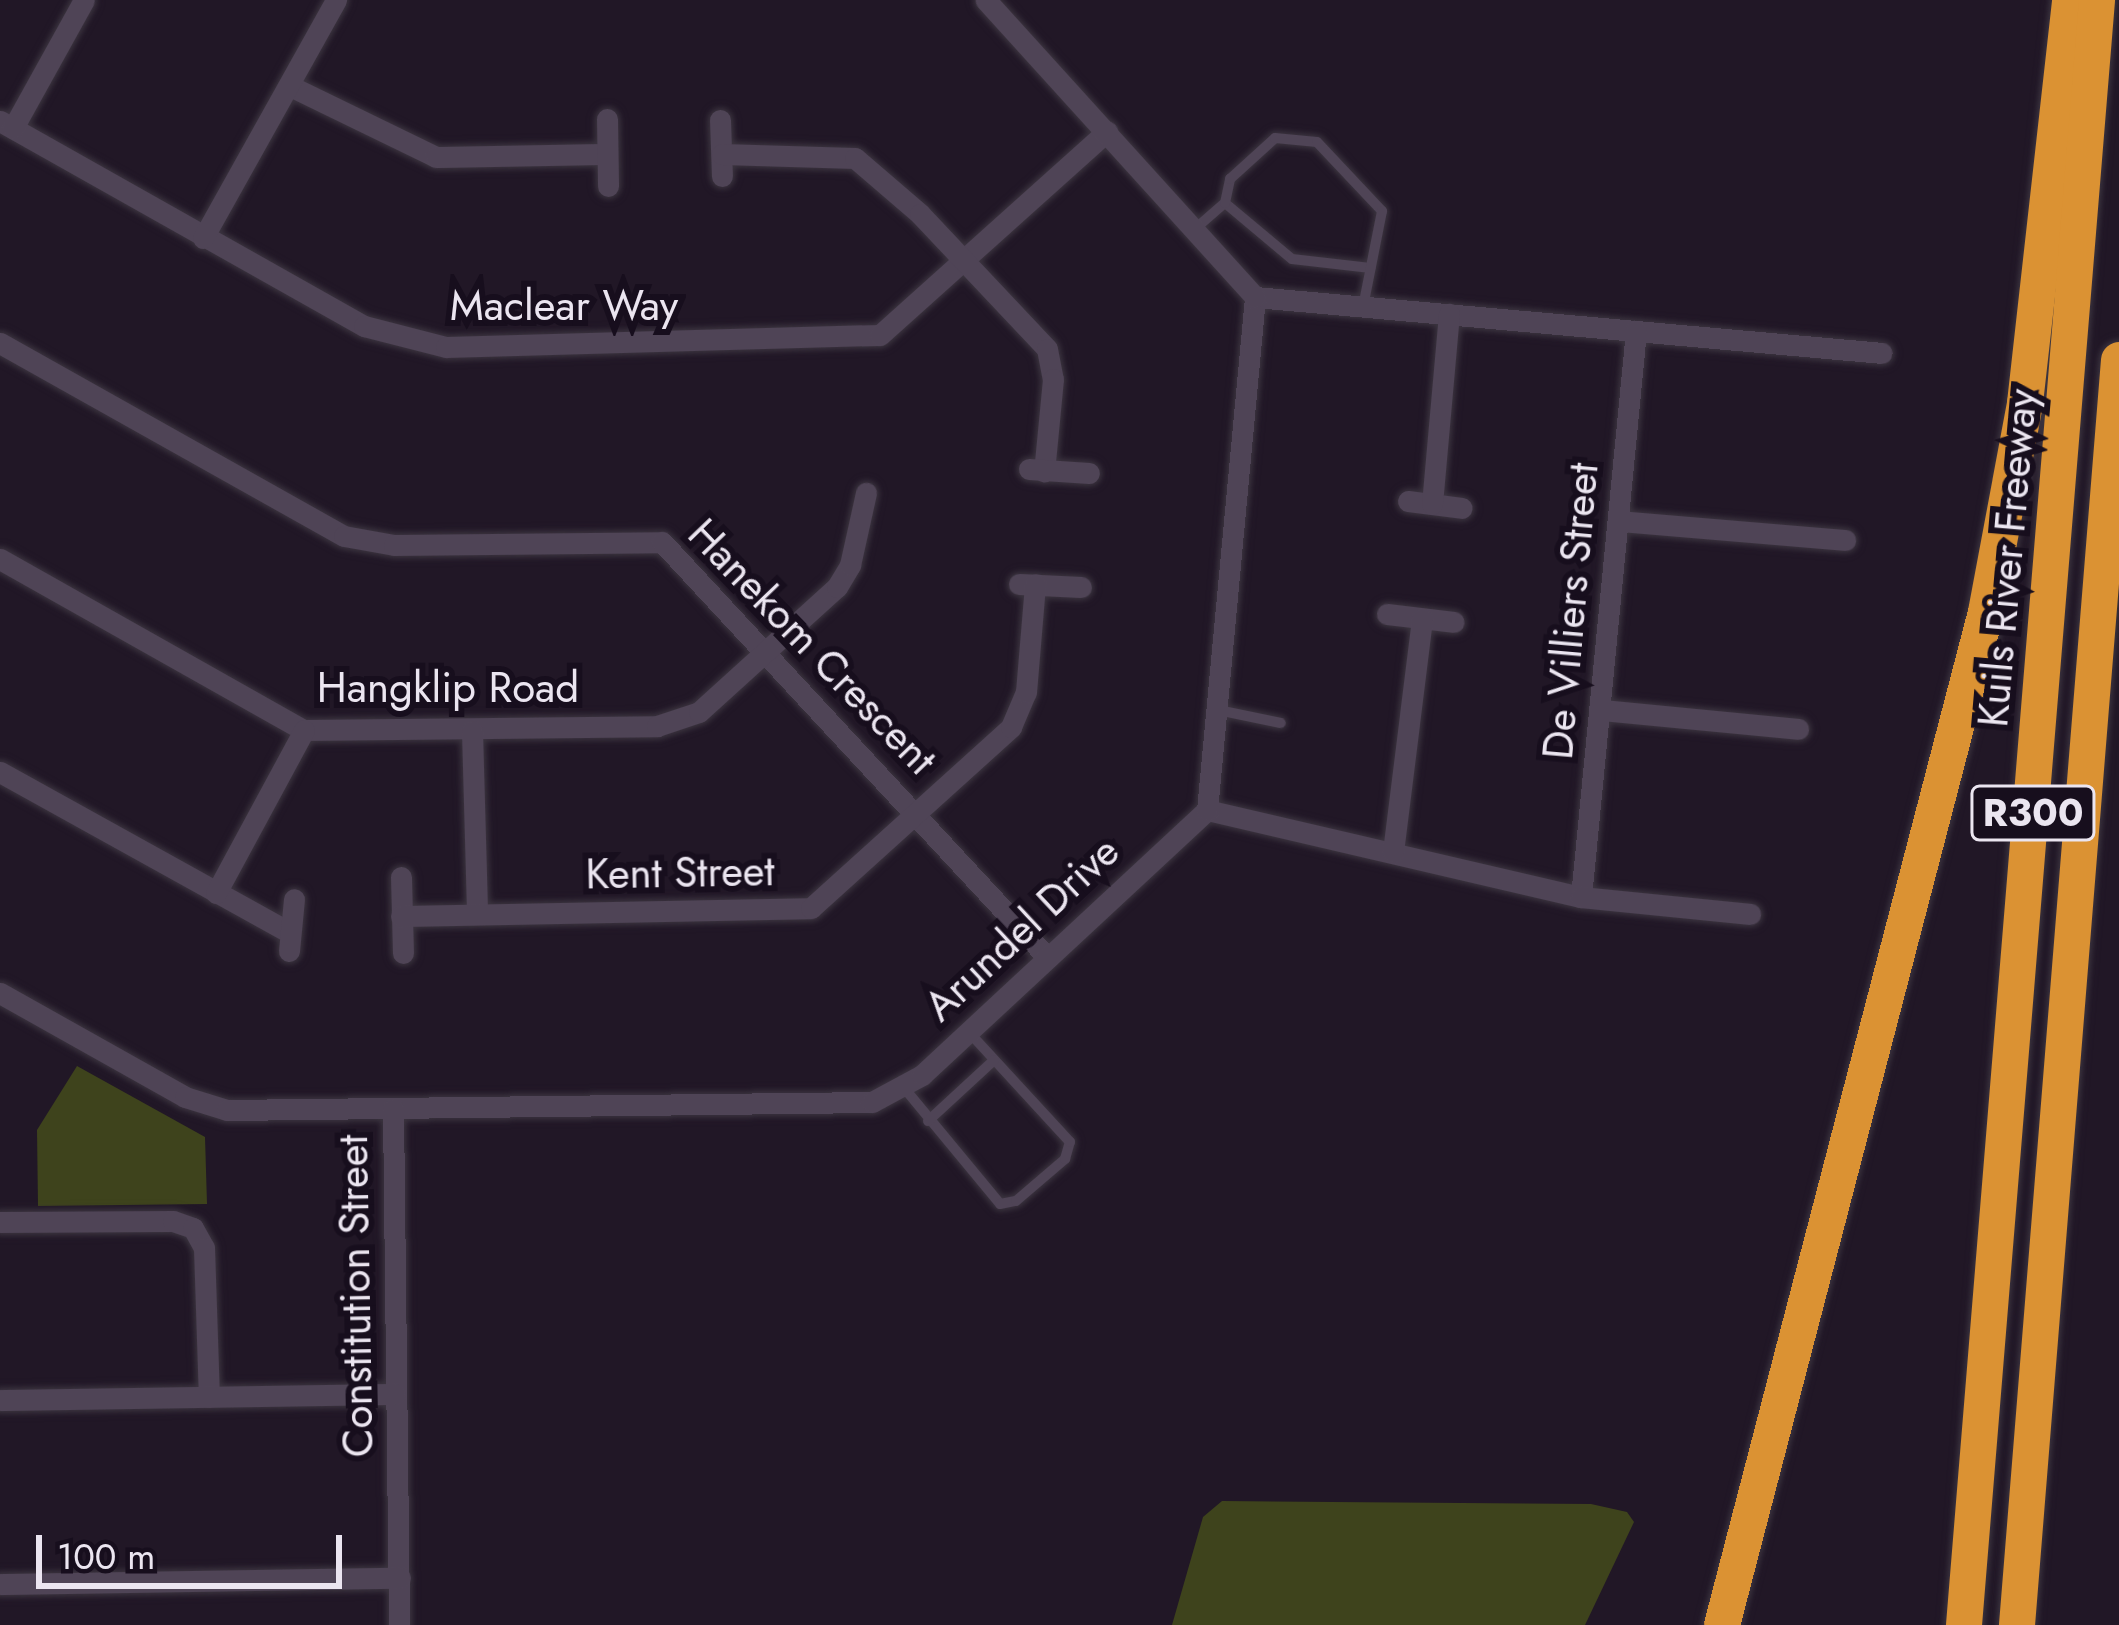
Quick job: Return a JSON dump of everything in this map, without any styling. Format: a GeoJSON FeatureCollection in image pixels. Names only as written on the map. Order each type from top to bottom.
{"type":"FeatureCollection","features":[{"type":"Feature","properties":{"kind":"highway"},"geometry":{"type":"LineString","coordinates":[[1723,1625],[1986,612],[2025,403],[2070,0]]}},
{"type":"Feature","properties":{"kind":"highway","name":"Kuils River Freeway"},"geometry":{"type":"LineString","coordinates":[[1964,1625],[2097,0]]}},
{"type":"Feature","properties":{"kind":"highway","name":"R300"},"geometry":{"type":"LineString","coordinates":[[2017,1625],[2119,360]]}},
{"type":"Feature","properties":{"kind":"street"},"geometry":{"type":"LineString","coordinates":[[7,125],[84,0]]}},
{"type":"Feature","properties":{"kind":"street"},"geometry":{"type":"LineString","coordinates":[[203,238],[336,0]]}},
{"type":"Feature","properties":{"kind":"street"},"geometry":{"type":"LineString","coordinates":[[986,0],[1255,297],[1207,810],[1581,897],[1750,914]]}},
{"type":"Feature","properties":{"kind":"street"},"geometry":{"type":"LineString","coordinates":[[290,86],[436,158],[606,154]]}},
{"type":"Feature","properties":{"kind":"street"},"geometry":{"type":"LineString","coordinates":[[607,119],[608,186]]}},
{"type":"Feature","properties":{"kind":"street"},"geometry":{"type":"LineString","coordinates":[[720,120],[722,165],[855,158],[1047,349],[1053,379],[1037,471],[1089,473]]}},
{"type":"Feature","properties":{"kind":"street","name":"Maclear Way"},"geometry":{"type":"LineString","coordinates":[[7,125],[364,326],[446,347],[864,339],[894,326],[1107,131]]}},
{"type":"Feature","properties":{"kind":"street"},"geometry":{"type":"LineString","coordinates":[[1255,297],[1364,302],[1449,314],[1882,353]]}},
{"type":"Feature","properties":{"kind":"street"},"geometry":{"type":"LineString","coordinates":[[1432,504],[1449,314]]}},
{"type":"Feature","properties":{"kind":"street","name":"De Villiers Street"},"geometry":{"type":"LineString","coordinates":[[1581,897],[1636,331]]}},
{"type":"Feature","properties":{"kind":"street","name":"Hanekom Crescent"},"geometry":{"type":"LineString","coordinates":[[0,343],[344,536],[394,545],[662,542],[770,650],[1048,958]]}},
{"type":"Feature","properties":{"kind":"street","name":"Hangklip Road"},"geometry":{"type":"LineString","coordinates":[[0,559],[304,730],[657,727],[699,712],[770,650],[850,565],[866,494]]}},
{"type":"Feature","properties":{"kind":"street"},"geometry":{"type":"LineString","coordinates":[[1408,501],[1462,508]]}},
{"type":"Feature","properties":{"kind":"street"},"geometry":{"type":"LineString","coordinates":[[1619,521],[1845,540]]}},
{"type":"Feature","properties":{"kind":"street","name":"Kent Street"},"geometry":{"type":"LineString","coordinates":[[401,916],[800,911],[826,900],[920,814],[1020,712],[1027,584],[1081,587]]}},
{"type":"Feature","properties":{"kind":"street"},"geometry":{"type":"LineString","coordinates":[[1387,614],[1454,622]]}},
{"type":"Feature","properties":{"kind":"street"},"geometry":{"type":"LineString","coordinates":[[1393,852],[1422,619]]}},
{"type":"Feature","properties":{"kind":"street"},"geometry":{"type":"LineString","coordinates":[[1601,710],[1798,729]]}},
{"type":"Feature","properties":{"kind":"street"},"geometry":{"type":"LineString","coordinates":[[216,892],[304,730]]}},
{"type":"Feature","properties":{"kind":"street"},"geometry":{"type":"LineString","coordinates":[[472,731],[477,914]]}},
{"type":"Feature","properties":{"kind":"street"},"geometry":{"type":"LineString","coordinates":[[0,772],[216,892],[288,941],[294,899]]}},
{"type":"Feature","properties":{"kind":"street","name":"Arundel Drive"},"geometry":{"type":"LineString","coordinates":[[0,993],[204,1106],[393,1109],[872,1102],[905,1089],[1207,810]]}},
{"type":"Feature","properties":{"kind":"street"},"geometry":{"type":"LineString","coordinates":[[401,878],[403,953]]}},
{"type":"Feature","properties":{"kind":"street","name":"Constitution Street"},"geometry":{"type":"LineString","coordinates":[[393,1109],[399,1625]]}},
{"type":"Feature","properties":{"kind":"street"},"geometry":{"type":"LineString","coordinates":[[0,1222],[173,1221],[193,1228],[204,1248],[209,1397]]}},
{"type":"Feature","properties":{"kind":"street"},"geometry":{"type":"LineString","coordinates":[[0,1400],[394,1394]]}},
{"type":"Feature","properties":{"kind":"street"},"geometry":{"type":"LineString","coordinates":[[0,1584],[400,1578]]}},
{"type":"Feature","properties":{"kind":"lane"},"geometry":{"type":"LineString","coordinates":[[1196,228],[1225,203],[1230,179],[1275,138],[1317,142],[1380,204],[1364,302]]}},
{"type":"Feature","properties":{"kind":"lane"},"geometry":{"type":"LineString","coordinates":[[1225,203],[1292,259],[1370,268]]}},
{"type":"Feature","properties":{"kind":"lane"},"geometry":{"type":"LineString","coordinates":[[1218,710],[1281,723]]}},
{"type":"Feature","properties":{"kind":"lane"},"geometry":{"type":"LineString","coordinates":[[905,1089],[1000,1204],[1016,1201],[1065,1159],[1070,1142],[968,1031]]}},
{"type":"Feature","properties":{"kind":"lane"},"geometry":{"type":"LineString","coordinates":[[928,1121],[994,1060]]}},
{"type":"Feature","properties":{"kind":"green space"},"geometry":{"type":"Polygon","coordinates":[[[77,1066],[205,1137],[207,1204],[38,1206],[37,1130],[77,1066]]]}},
{"type":"Feature","properties":{"kind":"green space"},"geometry":{"type":"Polygon","coordinates":[[[1222,1501],[1591,1504],[1627,1512],[1634,1522],[1585,1625],[1172,1625],[1203,1517],[1222,1501]]]}}]}
